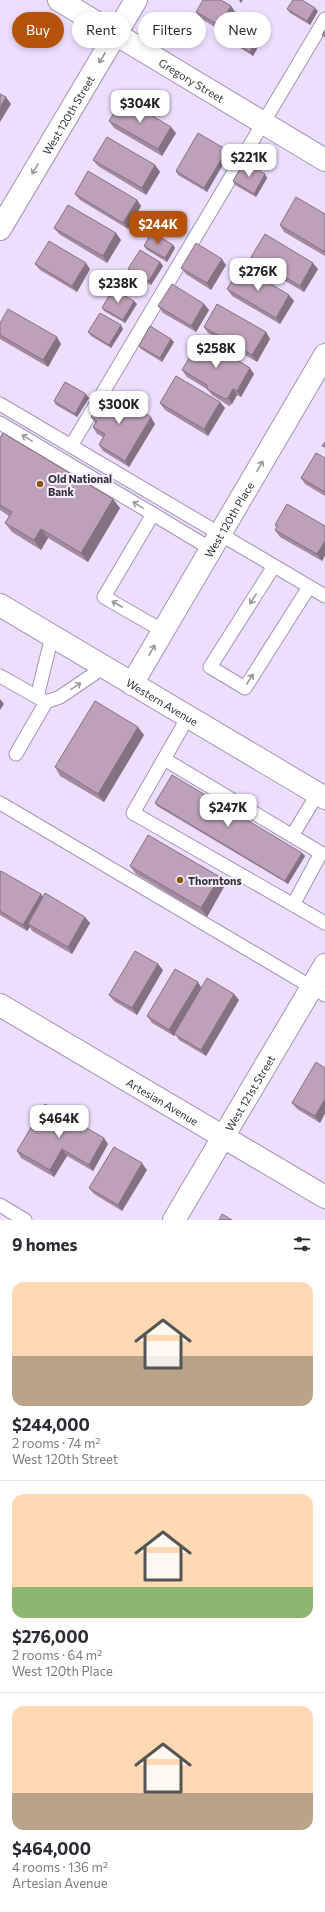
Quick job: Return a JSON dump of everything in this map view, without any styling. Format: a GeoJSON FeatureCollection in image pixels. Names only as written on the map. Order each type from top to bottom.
{"type":"FeatureCollection","features":[{"type":"Feature","properties":{"kind":"street","name":"Gregory Street"},"geometry":{"type":"LineString","coordinates":[[59,0],[79,12]]}},
{"type":"Feature","properties":{"kind":"street","name":"West 120th Street"},"geometry":{"type":"LineString","coordinates":[[129,12],[136,0]]}},
{"type":"Feature","properties":{"kind":"street","name":"Gregory Street"},"geometry":{"type":"LineString","coordinates":[[130,42],[325,160]]}},
{"type":"Feature","properties":{"kind":"street","name":"West 120th Street"},"geometry":{"type":"LineString","coordinates":[[0,229],[108,48]]}},
{"type":"Feature","properties":{"kind":"street","name":"West 120th Place"},"geometry":{"type":"LineString","coordinates":[[132,684],[325,355]]}},
{"type":"Feature","properties":{"kind":"street","name":"Western Avenue"},"geometry":{"type":"LineString","coordinates":[[0,604],[188,718],[321,796]]}},
{"type":"Feature","properties":{"kind":"street","name":"West 121st Street"},"geometry":{"type":"LineString","coordinates":[[174,1220],[223,1137],[318,991],[325,965]]}},
{"type":"Feature","properties":{"kind":"street","name":"Artesian Avenue"},"geometry":{"type":"LineString","coordinates":[[0,1005],[325,1197]]}},
{"type":"Feature","properties":{"kind":"lane"},"geometry":{"type":"LineString","coordinates":[[71,446],[325,19]]}},
{"type":"Feature","properties":{"kind":"lane"},"geometry":{"type":"LineString","coordinates":[[0,404],[71,446],[216,541]]}},
{"type":"Feature","properties":{"kind":"lane"},"geometry":{"type":"LineString","coordinates":[[0,423],[153,514],[274,566],[325,596]]}},
{"type":"Feature","properties":{"kind":"lane"},"geometry":{"type":"LineString","coordinates":[[153,514],[104,597],[163,631]]}},
{"type":"Feature","properties":{"kind":"lane"},"geometry":{"type":"LineString","coordinates":[[274,566],[210,667],[244,688],[309,587]]}},
{"type":"Feature","properties":{"kind":"lane"},"geometry":{"type":"LineString","coordinates":[[16,754],[41,700],[52,636]]}},
{"type":"Feature","properties":{"kind":"lane"},"geometry":{"type":"LineString","coordinates":[[0,676],[41,700],[60,697],[104,667]]}},
{"type":"Feature","properties":{"kind":"lane"},"geometry":{"type":"LineString","coordinates":[[188,718],[134,813],[325,923]]}},
{"type":"Feature","properties":{"kind":"lane"},"geometry":{"type":"LineString","coordinates":[[164,759],[321,853],[293,904]]}},
{"type":"Feature","properties":{"kind":"lane"},"geometry":{"type":"LineString","coordinates":[[292,836],[321,796]]}},
{"type":"Feature","properties":{"kind":"lane"},"geometry":{"type":"LineString","coordinates":[[0,803],[318,991]]}},
{"type":"Feature","properties":{"kind":"lane"},"geometry":{"type":"LineString","coordinates":[[0,1205],[25,1220]]}},
{"type":"Feature","properties":{"kind":"building"},"geometry":{"type":"Polygon","coordinates":[[[203,0],[221,0],[231,6],[227,12],[214,12],[214,22],[206,18],[206,12],[196,12],[203,0]]]}},
{"type":"Feature","properties":{"kind":"building"},"geometry":{"type":"Polygon","coordinates":[[[293,0],[302,0],[315,8],[307,21],[287,9],[293,0]]]}},
{"type":"Feature","properties":{"kind":"building"},"geometry":{"type":"Polygon","coordinates":[[[325,30],[325,37],[322,35],[325,30]]]}},
{"type":"Feature","properties":{"kind":"building"},"geometry":{"type":"Polygon","coordinates":[[[243,48],[252,48],[250,52],[243,48]]]}},
{"type":"Feature","properties":{"kind":"building"},"geometry":{"type":"Polygon","coordinates":[[[0,94],[6,97],[0,108],[0,94]]]}},
{"type":"Feature","properties":{"kind":"building"},"geometry":{"type":"Polygon","coordinates":[[[123,98],[171,127],[158,149],[109,121],[123,98]]]}},
{"type":"Feature","properties":{"kind":"building"},"geometry":{"type":"Polygon","coordinates":[[[198,133],[227,150],[204,188],[176,171],[198,133]]]}},
{"type":"Feature","properties":{"kind":"building"},"geometry":{"type":"Polygon","coordinates":[[[107,137],[155,165],[142,188],[93,160],[107,137]]]}},
{"type":"Feature","properties":{"kind":"building"},"geometry":{"type":"Polygon","coordinates":[[[244,162],[265,174],[254,194],[233,181],[244,162]]]}},
{"type":"Feature","properties":{"kind":"building"},"geometry":{"type":"Polygon","coordinates":[[[88,171],[137,200],[123,223],[75,194],[88,171]]]}},
{"type":"Feature","properties":{"kind":"building"},"geometry":{"type":"Polygon","coordinates":[[[296,197],[325,214],[325,252],[280,225],[296,197]]]}},
{"type":"Feature","properties":{"kind":"building"},"geometry":{"type":"Polygon","coordinates":[[[68,205],[116,233],[103,256],[54,228],[68,205]]]}},
{"type":"Feature","properties":{"kind":"building"},"geometry":{"type":"Polygon","coordinates":[[[152,232],[173,245],[165,258],[144,246],[152,232]]]}},
{"type":"Feature","properties":{"kind":"building"},"geometry":{"type":"Polygon","coordinates":[[[265,234],[313,263],[300,286],[251,257],[265,234]]]}},
{"type":"Feature","properties":{"kind":"building"},"geometry":{"type":"Polygon","coordinates":[[[49,241],[86,263],[72,286],[35,264],[49,241]]]}},
{"type":"Feature","properties":{"kind":"building"},"geometry":{"type":"Polygon","coordinates":[[[196,243],[222,259],[207,283],[181,268],[196,243]]]}},
{"type":"Feature","properties":{"kind":"building"},"geometry":{"type":"Polygon","coordinates":[[[140,250],[160,262],[149,281],[128,269],[140,250]]]}},
{"type":"Feature","properties":{"kind":"building"},"geometry":{"type":"Polygon","coordinates":[[[241,266],[289,295],[276,318],[227,289],[241,266]]]}},
{"type":"Feature","properties":{"kind":"building"},"geometry":{"type":"Polygon","coordinates":[[[172,284],[204,304],[191,326],[158,306],[172,284]]]}},
{"type":"Feature","properties":{"kind":"building"},"geometry":{"type":"Polygon","coordinates":[[[113,289],[134,301],[123,320],[102,308],[113,289]]]}},
{"type":"Feature","properties":{"kind":"building"},"geometry":{"type":"Polygon","coordinates":[[[217,304],[266,332],[252,355],[204,327],[217,304]]]}},
{"type":"Feature","properties":{"kind":"building"},"geometry":{"type":"Polygon","coordinates":[[[8,309],[57,337],[43,360],[0,335],[0,323],[8,309]]]}},
{"type":"Feature","properties":{"kind":"building"},"geometry":{"type":"Polygon","coordinates":[[[100,313],[121,325],[109,345],[88,332],[100,313]]]}},
{"type":"Feature","properties":{"kind":"building"},"geometry":{"type":"Polygon","coordinates":[[[150,326],[171,339],[160,358],[139,346],[150,326]]]}},
{"type":"Feature","properties":{"kind":"building"},"geometry":{"type":"Polygon","coordinates":[[[201,338],[250,368],[237,391],[233,389],[228,398],[225,399],[207,389],[207,385],[182,370],[201,338]]]}},
{"type":"Feature","properties":{"kind":"building"},"geometry":{"type":"Polygon","coordinates":[[[176,376],[220,402],[204,429],[160,403],[176,376]]]}},
{"type":"Feature","properties":{"kind":"building"},"geometry":{"type":"Polygon","coordinates":[[[65,382],[86,394],[75,414],[54,401],[65,382]]]}},
{"type":"Feature","properties":{"kind":"building"},"geometry":{"type":"Polygon","coordinates":[[[106,391],[151,417],[125,461],[99,445],[105,434],[93,427],[97,421],[91,417],[106,391]]]}},
{"type":"Feature","properties":{"kind":"building","name":"Old National Bank"},"geometry":{"type":"Polygon","coordinates":[[[3,433],[113,499],[81,553],[41,529],[34,540],[5,523],[12,512],[0,505],[0,438],[3,433]]]}},
{"type":"Feature","properties":{"kind":"building"},"geometry":{"type":"Polygon","coordinates":[[[316,453],[325,458],[325,492],[301,478],[316,453]]]}},
{"type":"Feature","properties":{"kind":"building"},"geometry":{"type":"Polygon","coordinates":[[[287,504],[325,526],[325,541],[317,554],[275,530],[278,526],[275,525],[287,504]]]}},
{"type":"Feature","properties":{"kind":"building"},"geometry":{"type":"Polygon","coordinates":[[[95,701],[138,727],[98,794],[55,767],[95,701]]]}},
{"type":"Feature","properties":{"kind":"building","name":"Thorntons"},"geometry":{"type":"Polygon","coordinates":[[[172,775],[302,853],[285,881],[155,803],[172,775]]]}},
{"type":"Feature","properties":{"kind":"building","name":"Thorntons"},"geometry":{"type":"Polygon","coordinates":[[[148,835],[220,877],[201,908],[130,866],[148,835]]]}},
{"type":"Feature","properties":{"kind":"building"},"geometry":{"type":"Polygon","coordinates":[[[1,871],[41,894],[23,925],[0,911],[1,871]]]}},
{"type":"Feature","properties":{"kind":"building"},"geometry":{"type":"Polygon","coordinates":[[[45,893],[85,917],[68,947],[28,924],[45,893]]]}},
{"type":"Feature","properties":{"kind":"building"},"geometry":{"type":"Polygon","coordinates":[[[135,951],[158,964],[132,1008],[109,995],[135,951]]]}},
{"type":"Feature","properties":{"kind":"building"},"geometry":{"type":"Polygon","coordinates":[[[175,969],[198,982],[169,1030],[147,1016],[175,969]]]}},
{"type":"Feature","properties":{"kind":"building"},"geometry":{"type":"Polygon","coordinates":[[[207,978],[234,994],[201,1050],[174,1034],[207,978]]]}},
{"type":"Feature","properties":{"kind":"building"},"geometry":{"type":"Polygon","coordinates":[[[316,1062],[325,1068],[325,1099],[315,1116],[292,1103],[316,1062]]]}},
{"type":"Feature","properties":{"kind":"building"},"geometry":{"type":"Polygon","coordinates":[[[45,1104],[104,1138],[89,1165],[62,1149],[50,1170],[17,1151],[45,1104]]]}},
{"type":"Feature","properties":{"kind":"building"},"geometry":{"type":"Polygon","coordinates":[[[114,1147],[142,1163],[118,1205],[89,1188],[114,1147]]]}},
{"type":"Feature","properties":{"kind":"building"},"geometry":{"type":"Polygon","coordinates":[[[222,1214],[232,1220],[219,1220],[222,1214]]]}},
{"type":"Feature","properties":{"kind":"place","name":"Old National Bank"},"geometry":{"type":"Point","coordinates":[40,484]}},
{"type":"Feature","properties":{"kind":"place","name":"Thorntons"},"geometry":{"type":"Point","coordinates":[180,880]}}]}
